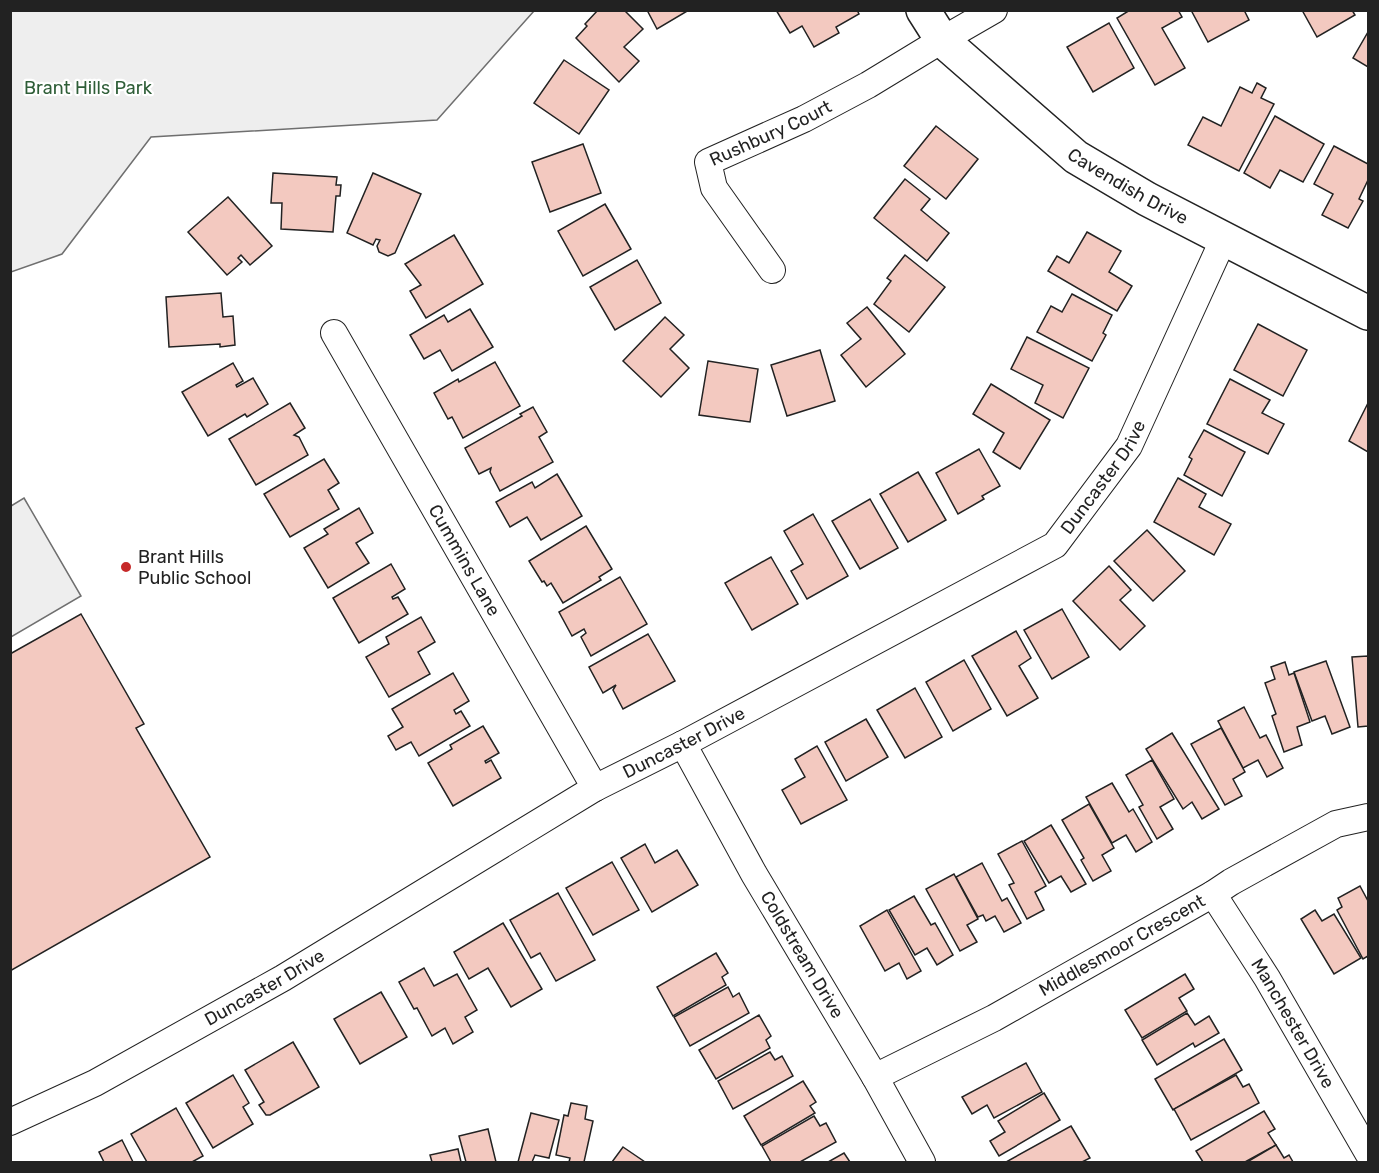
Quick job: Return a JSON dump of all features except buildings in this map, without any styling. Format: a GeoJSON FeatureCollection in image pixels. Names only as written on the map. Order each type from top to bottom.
{"type":"FeatureCollection","features":[{"type":"Feature","properties":{"kind":"street","name":"Cavendish Drive"},"geometry":{"type":"LineString","coordinates":[[923,10],[942,40],[1076,158],[1148,199],[1368,313]]}},
{"type":"Feature","properties":{"kind":"street"},"geometry":{"type":"LineString","coordinates":[[942,40],[994,10]]}},
{"type":"Feature","properties":{"kind":"street","name":"Rushbury Court"},"geometry":{"type":"LineString","coordinates":[[772,270],[714,188],[708,162],[813,114],[868,85],[942,40]]}},
{"type":"Feature","properties":{"kind":"street","name":"Duncaster Drive"},"geometry":{"type":"LineString","coordinates":[[10,1122],[95,1083],[283,978],[595,788],[683,744],[1055,545],[1129,446],[1224,238]]}},
{"type":"Feature","properties":{"kind":"street","name":"Cummins Lane"},"geometry":{"type":"LineString","coordinates":[[334,333],[595,788]]}},
{"type":"Feature","properties":{"kind":"street","name":"Coldstream Drive"},"geometry":{"type":"LineString","coordinates":[[683,744],[754,874],[875,1077],[922,1162]]}},
{"type":"Feature","properties":{"kind":"street","name":"Middlesmoor Crescent"},"geometry":{"type":"LineString","coordinates":[[875,1077],[994,1018],[1336,824],[1368,817]]}},
{"type":"Feature","properties":{"kind":"street","name":"Manchester Drive"},"geometry":{"type":"LineString","coordinates":[[1213,894],[1267,978],[1368,1153]]}},
{"type":"Feature","properties":{"kind":"green space","name":"Brant Hills Park"},"geometry":{"type":"Polygon","coordinates":[[[10,11],[534,11],[437,120],[151,137],[62,254],[11,272],[10,11]]]}},
{"type":"Feature","properties":{"kind":"green space"},"geometry":{"type":"Polygon","coordinates":[[[24,498],[81,596],[11,637],[11,506],[24,498]]]}},
{"type":"Feature","properties":{"kind":"place","name":"Brant Hills Public School"},"geometry":{"type":"Point","coordinates":[126,567]}}]}
